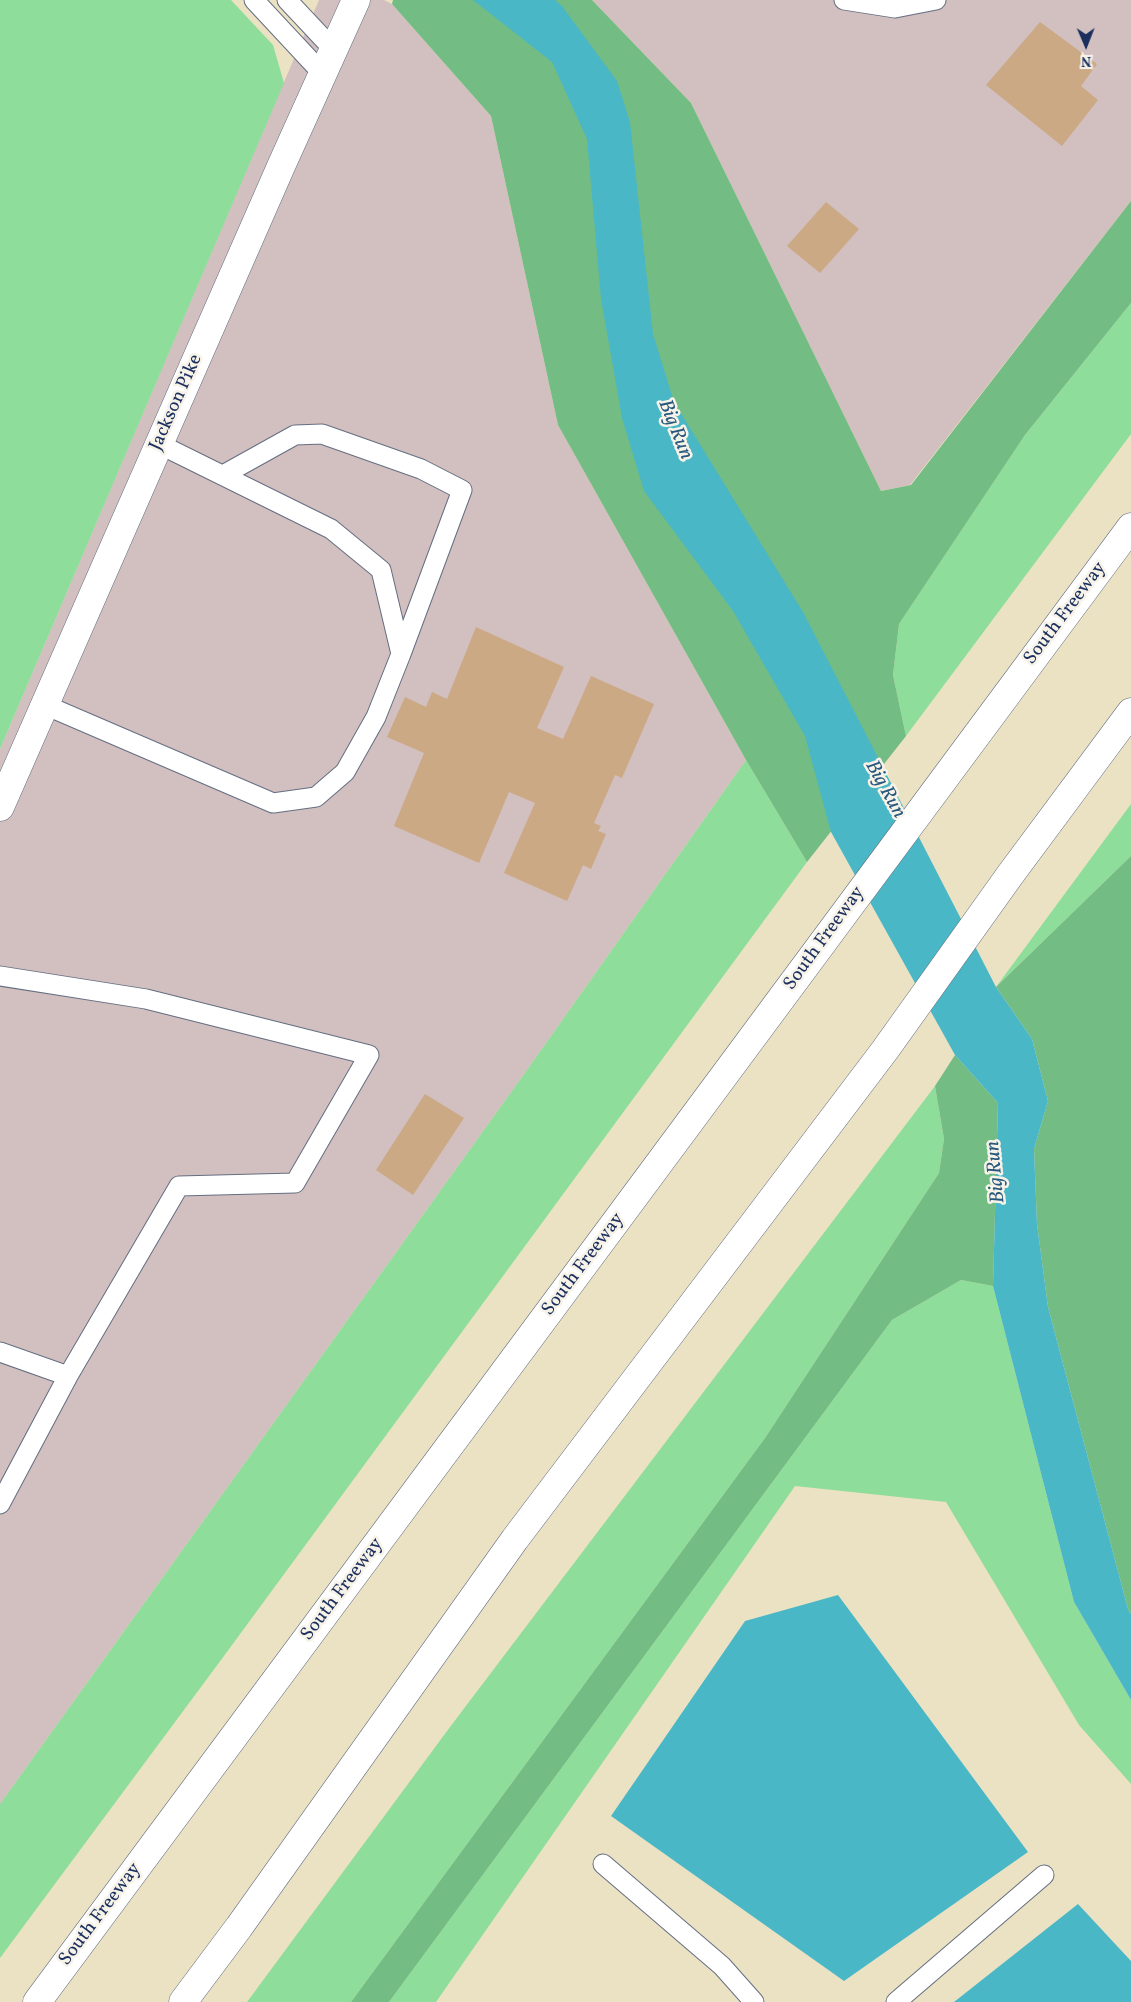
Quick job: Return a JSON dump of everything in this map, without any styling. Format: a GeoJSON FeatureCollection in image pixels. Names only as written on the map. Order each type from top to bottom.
{"type":"FeatureCollection","features":[{"type":"Feature","properties":{"kind":"main road","name":"Jackson Pike"},"geometry":{"type":"LineString","coordinates":[[0,807],[327,61],[356,0]]}},
{"type":"Feature","properties":{"kind":"main road","name":"South Freeway"},"geometry":{"type":"LineString","coordinates":[[37,2002],[1131,527]]}},
{"type":"Feature","properties":{"kind":"main road"},"geometry":{"type":"LineString","coordinates":[[183,2002],[239,1927],[515,1538],[885,1050],[1010,875],[1131,712]]}},
{"type":"Feature","properties":{"kind":"lane"},"geometry":{"type":"LineString","coordinates":[[254,0],[327,61]]}},
{"type":"Feature","properties":{"kind":"lane"},"geometry":{"type":"LineString","coordinates":[[287,0],[327,61]]}},
{"type":"Feature","properties":{"kind":"lane"},"geometry":{"type":"LineString","coordinates":[[844,0],[894,8],[936,0]]}},
{"type":"Feature","properties":{"kind":"lane"},"geometry":{"type":"LineString","coordinates":[[45,705],[273,803],[316,797],[345,772],[376,717],[462,490],[421,469],[322,434],[295,435],[223,475]]}},
{"type":"Feature","properties":{"kind":"lane"},"geometry":{"type":"LineString","coordinates":[[159,444],[331,529],[381,570],[400,654]]}},
{"type":"Feature","properties":{"kind":"lane"},"geometry":{"type":"LineString","coordinates":[[0,976],[146,999],[369,1055],[295,1183],[179,1186],[68,1376],[0,1504]]}},
{"type":"Feature","properties":{"kind":"lane"},"geometry":{"type":"LineString","coordinates":[[0,1352],[68,1376]]}},
{"type":"Feature","properties":{"kind":"lane"},"geometry":{"type":"LineString","coordinates":[[604,1864],[722,1966],[754,2002]]}},
{"type":"Feature","properties":{"kind":"lane"},"geometry":{"type":"LineString","coordinates":[[896,2002],[1044,1875]]}},
{"type":"Feature","properties":{"kind":"shaded area"},"geometry":{"type":"Polygon","coordinates":[[[319,0],[384,0],[392,4],[491,116],[558,425],[746,760],[527,1070],[0,1804],[0,749],[319,0]]]}},
{"type":"Feature","properties":{"kind":"shaded area"},"geometry":{"type":"Polygon","coordinates":[[[592,0],[1131,0],[1131,201],[910,485],[881,491],[691,103],[592,0]]]}},
{"type":"Feature","properties":{"kind":"green space"},"geometry":{"type":"Polygon","coordinates":[[[0,0],[231,0],[273,45],[284,83],[0,749],[0,0]]]}},
{"type":"Feature","properties":{"kind":"green space"},"geometry":{"type":"Polygon","coordinates":[[[393,0],[592,0],[691,103],[881,491],[911,485],[1131,201],[1131,303],[1025,435],[899,624],[893,675],[906,736],[807,862],[746,760],[558,425],[491,116],[392,4],[393,0]]]}},
{"type":"Feature","properties":{"kind":"green space"},"geometry":{"type":"Polygon","coordinates":[[[1131,303],[1131,434],[906,736],[893,675],[899,624],[1025,435],[1131,303]]]}},
{"type":"Feature","properties":{"kind":"green space"},"geometry":{"type":"Polygon","coordinates":[[[746,760],[807,862],[0,1958],[0,1804],[527,1070],[746,760]]]}},
{"type":"Feature","properties":{"kind":"green space"},"geometry":{"type":"Polygon","coordinates":[[[1131,804],[1131,856],[996,987],[1131,804]]]}},
{"type":"Feature","properties":{"kind":"green space"},"geometry":{"type":"Polygon","coordinates":[[[1131,856],[1131,1614],[1128,1609],[1048,1307],[1037,1224],[1034,1149],[1048,1101],[1032,1039],[996,987],[1131,856]]]}},
{"type":"Feature","properties":{"kind":"green space"},"geometry":{"type":"Polygon","coordinates":[[[955,1055],[998,1103],[993,1286],[961,1280],[892,1320],[389,2002],[351,2002],[765,1438],[939,1173],[944,1139],[935,1086],[955,1055]]]}},
{"type":"Feature","properties":{"kind":"green space"},"geometry":{"type":"Polygon","coordinates":[[[935,1086],[944,1139],[939,1173],[765,1438],[351,2002],[247,2002],[450,1727],[935,1086]]]}},
{"type":"Feature","properties":{"kind":"green space"},"geometry":{"type":"Polygon","coordinates":[[[961,1280],[993,1286],[1074,1602],[1131,1700],[1131,1784],[1079,1725],[946,1502],[795,1486],[436,2002],[389,2002],[892,1320],[961,1280]]]}},
{"type":"Feature","properties":{"kind":"water","name":"Big Run"},"geometry":{"type":"Polygon","coordinates":[[[473,0],[555,0],[562,6],[617,81],[630,122],[653,334],[674,402],[803,612],[996,987],[1032,1039],[1048,1101],[1034,1149],[1037,1224],[1048,1307],[1128,1609],[1131,1614],[1131,1700],[1074,1602],[993,1286],[998,1103],[955,1055],[831,832],[805,736],[733,611],[644,491],[622,418],[601,299],[587,139],[552,62],[473,0]]]}},
{"type":"Feature","properties":{"kind":"water"},"geometry":{"type":"Polygon","coordinates":[[[838,1595],[1028,1852],[844,1981],[611,1816],[745,1621],[838,1595]]]}},
{"type":"Feature","properties":{"kind":"water"},"geometry":{"type":"Polygon","coordinates":[[[1078,1904],[1131,1961],[1131,2002],[954,2002],[1078,1904]]]}},
{"type":"Feature","properties":{"kind":"building"},"geometry":{"type":"Polygon","coordinates":[[[1040,22],[1097,64],[1081,86],[1098,100],[1062,146],[986,85],[1040,22]]]}},
{"type":"Feature","properties":{"kind":"building"},"geometry":{"type":"Polygon","coordinates":[[[826,202],[859,229],[820,273],[787,246],[826,202]]]}},
{"type":"Feature","properties":{"kind":"building"},"geometry":{"type":"Polygon","coordinates":[[[476,627],[564,667],[537,728],[563,739],[591,676],[654,704],[622,778],[615,775],[594,823],[601,826],[598,831],[606,834],[591,869],[583,865],[567,901],[504,873],[535,803],[509,792],[479,863],[394,826],[424,753],[387,737],[405,697],[426,707],[432,692],[447,699],[476,627]]]}},
{"type":"Feature","properties":{"kind":"building"},"geometry":{"type":"Polygon","coordinates":[[[425,1094],[464,1118],[413,1195],[376,1170],[425,1094]]]}}]}
